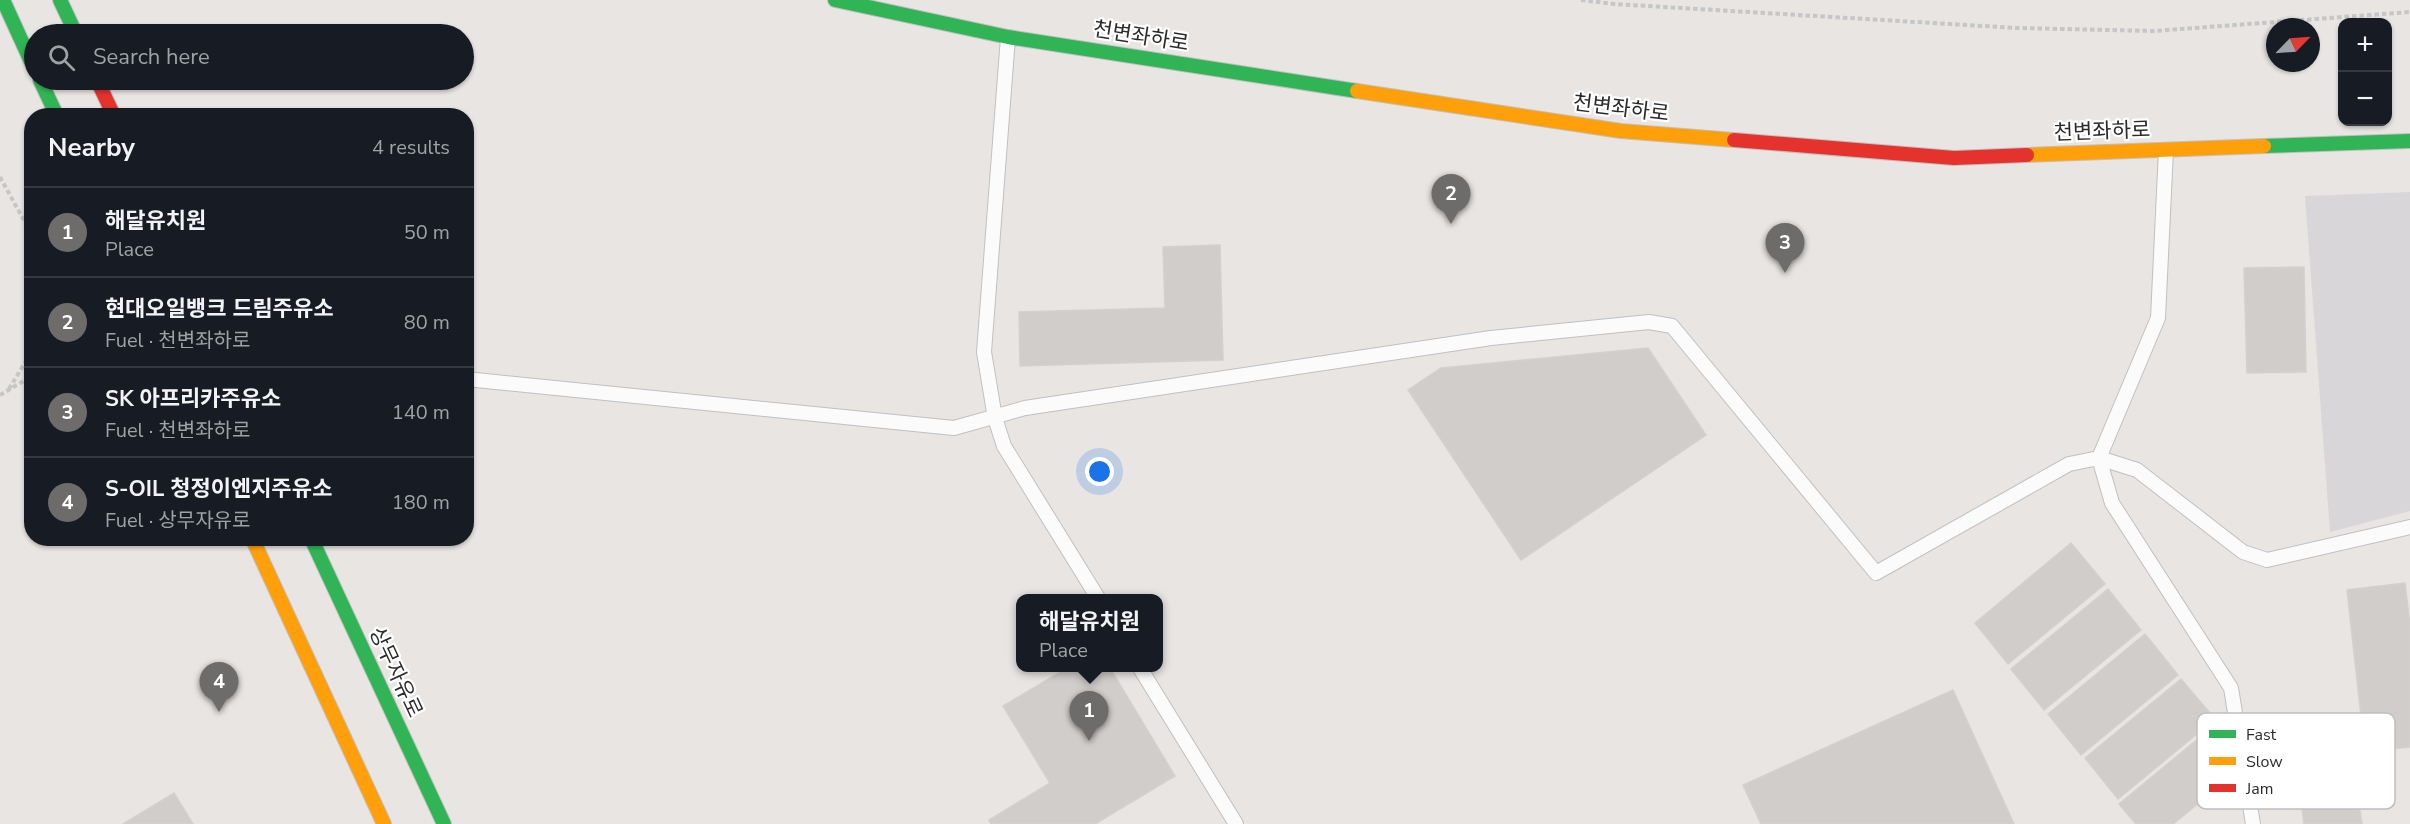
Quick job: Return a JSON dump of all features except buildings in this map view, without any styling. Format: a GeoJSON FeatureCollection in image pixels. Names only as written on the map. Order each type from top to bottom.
{"type":"FeatureCollection","features":[{"type":"Feature","properties":{"kind":"street"},"geometry":{"type":"LineString","coordinates":[[3,0],[24,46]]}},
{"type":"Feature","properties":{"kind":"street"},"geometry":{"type":"LineString","coordinates":[[60,0],[71,24]]}},
{"type":"Feature","properties":{"kind":"street","name":"천변좌하로"},"geometry":{"type":"LineString","coordinates":[[835,0],[1008,37],[1621,131],[1954,158],[2410,141]]}},
{"type":"Feature","properties":{"kind":"street"},"geometry":{"type":"LineString","coordinates":[[45,90],[53,108]]}},
{"type":"Feature","properties":{"kind":"street"},"geometry":{"type":"LineString","coordinates":[[102,90],[110,108]]}},
{"type":"Feature","properties":{"kind":"street"},"geometry":{"type":"LineString","coordinates":[[256,546],[384,824]]}},
{"type":"Feature","properties":{"kind":"street","name":"상무자유로"},"geometry":{"type":"LineString","coordinates":[[315,546],[444,824]]}},
{"type":"Feature","properties":{"kind":"lane"},"geometry":{"type":"LineString","coordinates":[[1008,37],[984,352],[995,418],[1005,446],[1096,594]]}},
{"type":"Feature","properties":{"kind":"lane"},"geometry":{"type":"LineString","coordinates":[[2166,150],[2158,318],[2099,458],[2112,503],[2232,688],[2236,713]]}},
{"type":"Feature","properties":{"kind":"lane"},"geometry":{"type":"LineString","coordinates":[[474,380],[954,428],[1025,408],[1491,338],[1649,322],[1672,326],[1876,573],[2069,464],[2099,458],[2137,470],[2243,552],[2267,560],[2410,527]]}},
{"type":"Feature","properties":{"kind":"lane"},"geometry":{"type":"LineString","coordinates":[[1142,672],[1236,824]]}},
{"type":"Feature","properties":{"kind":"lane"},"geometry":{"type":"LineString","coordinates":[[2251,809],[2253,824]]}},
{"type":"Feature","properties":{"kind":"path"},"geometry":{"type":"LineString","coordinates":[[1581,0],[1614,4],[2006,27],[2154,31],[2410,12]]}},
{"type":"Feature","properties":{"kind":"path"},"geometry":{"type":"LineString","coordinates":[[0,177],[24,220]]}},
{"type":"Feature","properties":{"kind":"path"},"geometry":{"type":"LineString","coordinates":[[9,389],[24,364]]}},
{"type":"Feature","properties":{"kind":"path"},"geometry":{"type":"LineString","coordinates":[[0,395],[24,381]]}},
{"type":"Feature","properties":{"kind":"shaded area"},"geometry":{"type":"Polygon","coordinates":[[[2410,192],[2410,511],[2330,532],[2305,196],[2410,192]]]}},
{"type":"Feature","properties":{"kind":"traffic: fast"},"geometry":{"type":"LineString","coordinates":[[3,0],[24,46]]}},
{"type":"Feature","properties":{"kind":"traffic: fast"},"geometry":{"type":"LineString","coordinates":[[60,0],[71,24]]}},
{"type":"Feature","properties":{"kind":"traffic: fast"},"geometry":{"type":"LineString","coordinates":[[835,0],[1008,37],[1357,91]]}},
{"type":"Feature","properties":{"kind":"traffic: fast"},"geometry":{"type":"LineString","coordinates":[[45,90],[53,108]]}},
{"type":"Feature","properties":{"kind":"traffic: fast"},"geometry":{"type":"LineString","coordinates":[[2264,146],[2410,141]]}},
{"type":"Feature","properties":{"kind":"traffic: fast"},"geometry":{"type":"LineString","coordinates":[[315,546],[444,824]]}},
{"type":"Feature","properties":{"kind":"traffic: slow"},"geometry":{"type":"LineString","coordinates":[[1357,91],[1621,131],[1734,140]]}},
{"type":"Feature","properties":{"kind":"traffic: slow"},"geometry":{"type":"LineString","coordinates":[[2027,155],[2264,146]]}},
{"type":"Feature","properties":{"kind":"traffic: slow"},"geometry":{"type":"LineString","coordinates":[[256,546],[384,824]]}},
{"type":"Feature","properties":{"kind":"traffic: jam"},"geometry":{"type":"LineString","coordinates":[[102,90],[110,108]]}},
{"type":"Feature","properties":{"kind":"traffic: jam"},"geometry":{"type":"LineString","coordinates":[[1734,140],[1954,158],[2027,155]]}},
{"type":"Feature","properties":{"kind":"place","name":"현대오일뱅크 드림주유소"},"geometry":{"type":"Point","coordinates":[1451,224]}},
{"type":"Feature","properties":{"kind":"place","name":"SK 아프리카주유소"},"geometry":{"type":"Point","coordinates":[1785,273]}},
{"type":"Feature","properties":{"kind":"place","name":"S-OIL 청정이엔지주유소"},"geometry":{"type":"Point","coordinates":[219,712]}},
{"type":"Feature","properties":{"kind":"place","name":"해달유치원"},"geometry":{"type":"Point","coordinates":[1089,741]}}]}
